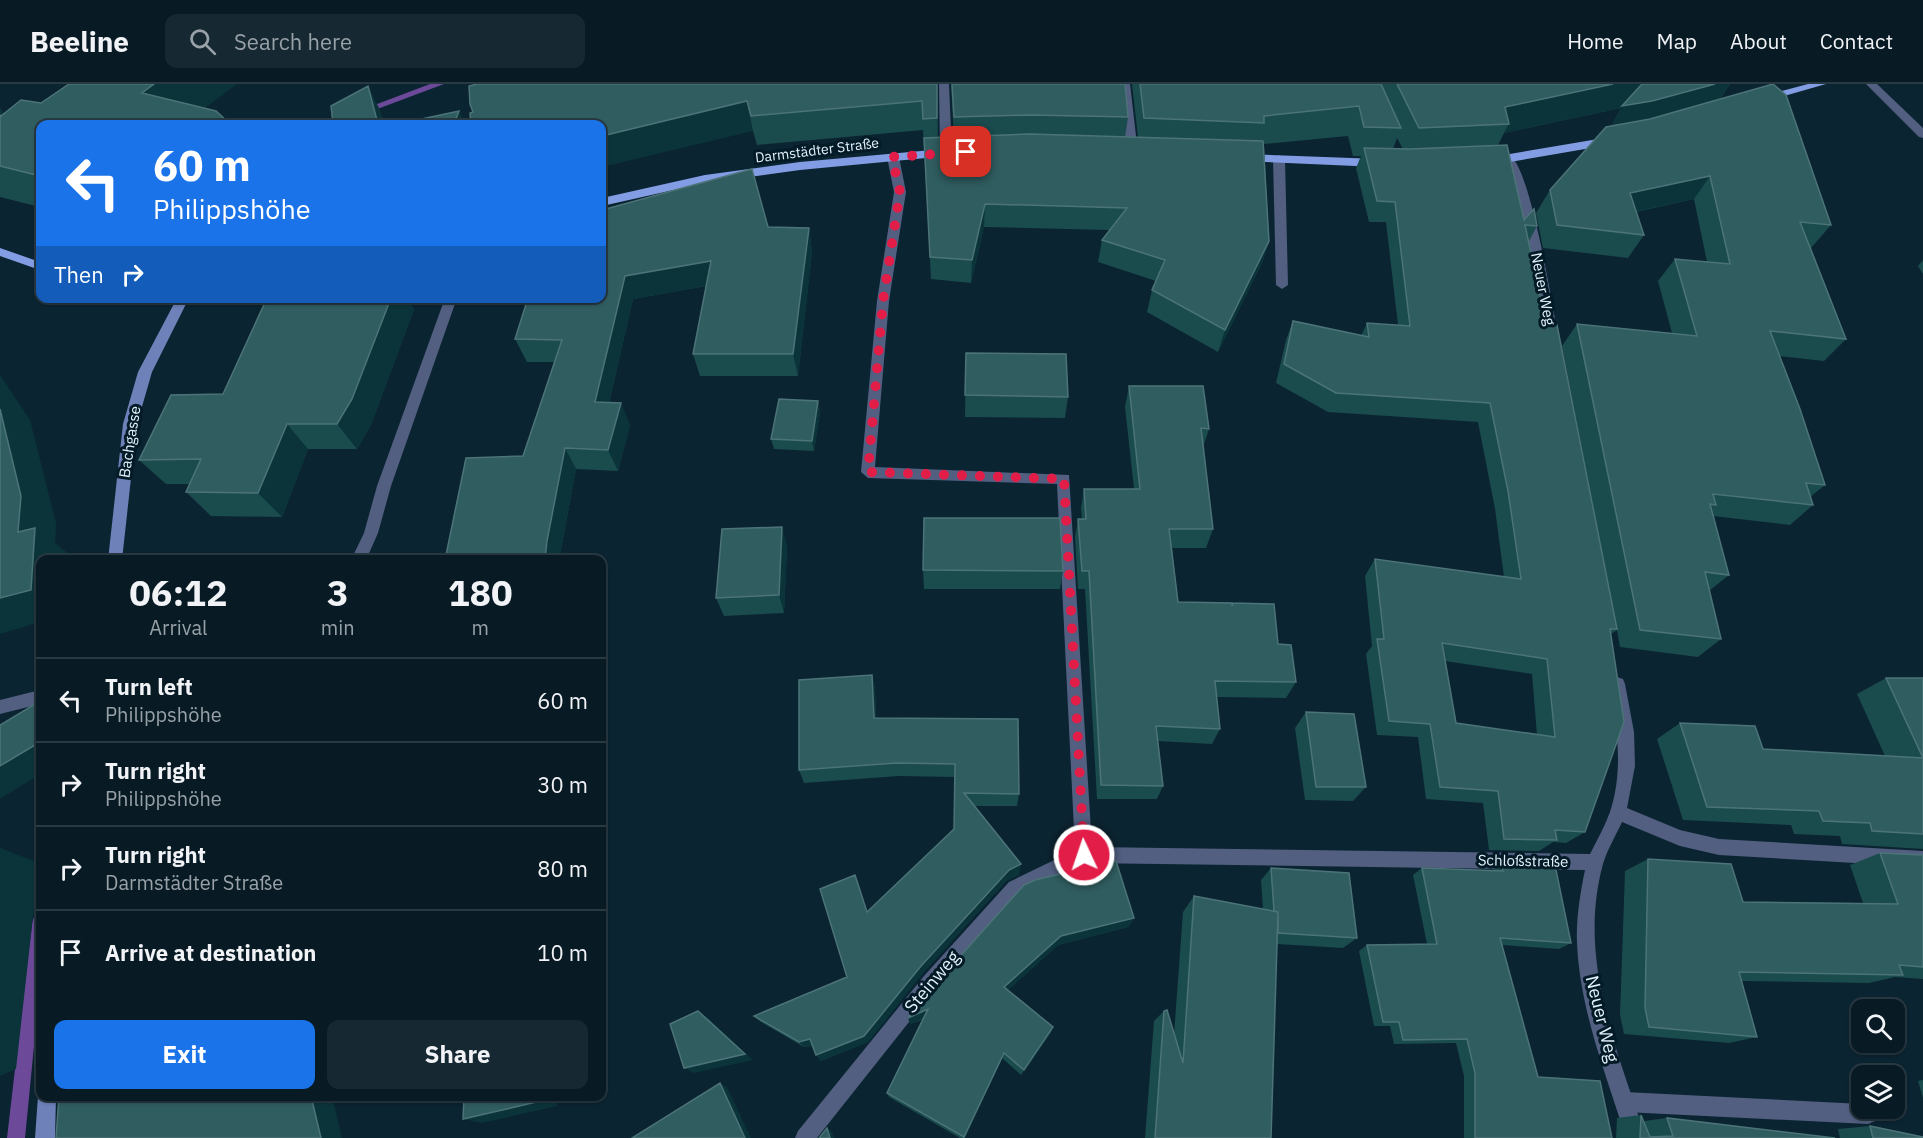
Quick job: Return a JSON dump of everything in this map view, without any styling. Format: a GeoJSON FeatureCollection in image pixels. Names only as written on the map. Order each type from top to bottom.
{"type":"FeatureCollection","features":[{"type":"Feature","properties":{"kind":"main road"},"geometry":{"type":"LineString","coordinates":[[1750,103],[1821,84]]}},
{"type":"Feature","properties":{"kind":"main road"},"geometry":{"type":"LineString","coordinates":[[1478,162],[1509,159],[1623,138]]}},
{"type":"Feature","properties":{"kind":"main road","name":"Darmstädter Straße"},"geometry":{"type":"LineString","coordinates":[[606,201],[705,179],[800,166],[952,153]]}},
{"type":"Feature","properties":{"kind":"main road"},"geometry":{"type":"LineString","coordinates":[[1239,157],[1390,163]]}},
{"type":"Feature","properties":{"kind":"main road"},"geometry":{"type":"LineString","coordinates":[[0,252],[36,265]]}},
{"type":"Feature","properties":{"kind":"main road","name":"Bachgasse"},"geometry":{"type":"LineString","coordinates":[[116,555],[130,424],[144,372],[180,303]]}},
{"type":"Feature","properties":{"kind":"main road"},"geometry":{"type":"LineString","coordinates":[[45,1138],[47,1101]]}},
{"type":"Feature","properties":{"kind":"street"},"geometry":{"type":"LineString","coordinates":[[944,84],[952,153]]}},
{"type":"Feature","properties":{"kind":"street"},"geometry":{"type":"LineString","coordinates":[[1125,84],[1132,153]]}},
{"type":"Feature","properties":{"kind":"street"},"geometry":{"type":"LineString","coordinates":[[1871,84],[1923,134]]}},
{"type":"Feature","properties":{"kind":"street"},"geometry":{"type":"LineString","coordinates":[[892,157],[900,192],[883,301],[868,472],[1064,479],[1084,855]]}},
{"type":"Feature","properties":{"kind":"street"},"geometry":{"type":"LineString","coordinates":[[1279,159],[1282,285]]}},
{"type":"Feature","properties":{"kind":"street","name":"Neuer Weg"},"geometry":{"type":"LineString","coordinates":[[1509,159],[1524,193],[1555,357]]}},
{"type":"Feature","properties":{"kind":"street"},"geometry":{"type":"LineString","coordinates":[[360,555],[372,528],[384,486],[432,358],[449,303]]}},
{"type":"Feature","properties":{"kind":"street"},"geometry":{"type":"LineString","coordinates":[[1595,862],[1618,812],[1627,766],[1626,732],[1615,674]]}},
{"type":"Feature","properties":{"kind":"street"},"geometry":{"type":"LineString","coordinates":[[0,707],[36,698]]}},
{"type":"Feature","properties":{"kind":"street"},"geometry":{"type":"LineString","coordinates":[[1618,812],[1680,837],[1719,847],[1923,859]]}},
{"type":"Feature","properties":{"kind":"street","name":"Schloßstraße"},"geometry":{"type":"LineString","coordinates":[[1084,855],[1595,862]]}},
{"type":"Feature","properties":{"kind":"street","name":"Steinweg"},"geometry":{"type":"LineString","coordinates":[[805,1138],[930,982],[1015,888],[1084,855]]}},
{"type":"Feature","properties":{"kind":"street","name":"Neuer Weg"},"geometry":{"type":"LineString","coordinates":[[1595,862],[1587,905],[1586,945],[1593,1000],[1636,1138]]}},
{"type":"Feature","properties":{"kind":"street"},"geometry":{"type":"LineString","coordinates":[[1625,1102],[1851,1113]]}},
{"type":"Feature","properties":{"kind":"building"},"geometry":{"type":"Polygon","coordinates":[[[69,84],[154,84],[142,93],[216,111],[226,120],[36,120],[36,175],[0,166],[0,115],[21,100],[41,103],[69,84]]]}},
{"type":"Feature","properties":{"kind":"building"},"geometry":{"type":"Polygon","coordinates":[[[477,84],[937,84],[937,118],[923,119],[922,101],[751,116],[747,101],[606,135],[606,120],[471,120],[470,113],[473,112],[469,86],[477,84]]]}},
{"type":"Feature","properties":{"kind":"building"},"geometry":{"type":"Polygon","coordinates":[[[952,84],[1125,84],[1128,117],[1031,115],[954,117],[952,84]]]}},
{"type":"Feature","properties":{"kind":"building"},"geometry":{"type":"Polygon","coordinates":[[[1140,84],[1381,84],[1401,128],[1364,127],[1359,106],[1264,116],[1264,123],[1144,118],[1140,84]]]}},
{"type":"Feature","properties":{"kind":"building"},"geometry":{"type":"Polygon","coordinates":[[[1397,84],[1613,84],[1505,107],[1509,124],[1419,128],[1397,84]]]}},
{"type":"Feature","properties":{"kind":"building"},"geometry":{"type":"Polygon","coordinates":[[[1642,84],[1715,84],[1652,101],[1622,106],[1642,84]]]}},
{"type":"Feature","properties":{"kind":"building"},"geometry":{"type":"Polygon","coordinates":[[[1773,84],[1786,95],[1831,225],[1800,222],[1846,339],[1770,331],[1800,409],[1825,485],[1806,483],[1813,505],[1713,494],[1716,505],[1710,504],[1729,575],[1705,572],[1721,639],[1640,630],[1577,324],[1697,336],[1675,259],[1730,264],[1710,176],[1630,193],[1644,235],[1557,225],[1550,190],[1606,127],[1650,119],[1773,84]]]}},
{"type":"Feature","properties":{"kind":"building"},"geometry":{"type":"Polygon","coordinates":[[[368,86],[377,120],[333,120],[331,106],[368,86]]]}},
{"type":"Feature","properties":{"kind":"building"},"geometry":{"type":"Polygon","coordinates":[[[459,111],[456,120],[417,120],[459,111]]]}},
{"type":"Feature","properties":{"kind":"building"},"geometry":{"type":"Polygon","coordinates":[[[1030,134],[1263,141],[1269,241],[1225,330],[1152,290],[1165,260],[1102,240],[1127,208],[985,204],[972,260],[930,257],[924,138],[1030,134]]]}},
{"type":"Feature","properties":{"kind":"building"},"geometry":{"type":"Polygon","coordinates":[[[1507,145],[1524,220],[1534,209],[1537,226],[1525,225],[1546,324],[1557,325],[1617,629],[1610,629],[1624,722],[1585,832],[1555,830],[1557,840],[1504,839],[1498,791],[1440,787],[1430,724],[1389,721],[1377,639],[1384,639],[1375,559],[1521,579],[1508,491],[1490,403],[1336,393],[1284,364],[1293,321],[1369,337],[1367,323],[1410,326],[1395,202],[1377,201],[1364,148],[1410,149],[1507,145]],[[1442,643],[1456,723],[1555,737],[1547,659],[1442,643]]]}},
{"type":"Feature","properties":{"kind":"building"},"geometry":{"type":"Polygon","coordinates":[[[752,169],[768,227],[809,228],[793,354],[693,354],[711,261],[625,276],[595,402],[621,403],[608,450],[565,448],[546,555],[446,555],[466,458],[523,456],[562,340],[515,339],[526,303],[606,303],[606,209],[752,169]]]}},
{"type":"Feature","properties":{"kind":"building"},"geometry":{"type":"Polygon","coordinates":[[[265,303],[389,303],[352,399],[337,424],[287,424],[258,493],[186,492],[201,459],[139,460],[171,395],[223,394],[265,303]]]}},
{"type":"Feature","properties":{"kind":"building"},"geometry":{"type":"Polygon","coordinates":[[[966,353],[1066,354],[1068,397],[965,395],[966,353]]]}},
{"type":"Feature","properties":{"kind":"building"},"geometry":{"type":"Polygon","coordinates":[[[1129,386],[1203,386],[1209,429],[1201,428],[1213,529],[1169,529],[1178,602],[1232,603],[1232,606],[1233,603],[1274,604],[1278,644],[1291,645],[1296,682],[1215,681],[1220,729],[1156,726],[1163,786],[1101,785],[1089,571],[1082,571],[1078,519],[1086,519],[1084,489],[1140,489],[1129,386]]]}},
{"type":"Feature","properties":{"kind":"building"},"geometry":{"type":"Polygon","coordinates":[[[779,399],[818,401],[812,441],[771,439],[779,399]]]}},
{"type":"Feature","properties":{"kind":"building"},"geometry":{"type":"Polygon","coordinates":[[[0,409],[21,496],[18,532],[35,528],[31,590],[0,598],[0,409]]]}},
{"type":"Feature","properties":{"kind":"building"},"geometry":{"type":"Polygon","coordinates":[[[924,518],[1060,518],[1063,571],[923,570],[924,518]]]}},
{"type":"Feature","properties":{"kind":"building"},"geometry":{"type":"Polygon","coordinates":[[[782,527],[779,595],[716,598],[722,529],[782,527]]]}},
{"type":"Feature","properties":{"kind":"building"},"geometry":{"type":"Polygon","coordinates":[[[872,675],[874,718],[1018,719],[1019,794],[964,793],[1021,864],[1009,870],[921,966],[864,1036],[816,1055],[810,1039],[799,1042],[754,1016],[847,977],[820,889],[855,875],[867,912],[954,829],[955,764],[897,763],[799,770],[799,680],[872,675]]]}},
{"type":"Feature","properties":{"kind":"building"},"geometry":{"type":"Polygon","coordinates":[[[1886,678],[1923,678],[1923,758],[1886,678]]]}},
{"type":"Feature","properties":{"kind":"building"},"geometry":{"type":"Polygon","coordinates":[[[36,703],[36,744],[0,766],[0,725],[36,703]]]}},
{"type":"Feature","properties":{"kind":"building"},"geometry":{"type":"Polygon","coordinates":[[[1306,712],[1354,714],[1366,787],[1316,787],[1306,712]]]}},
{"type":"Feature","properties":{"kind":"building"},"geometry":{"type":"Polygon","coordinates":[[[1680,723],[1755,726],[1763,749],[1923,758],[1923,834],[1872,831],[1870,823],[1823,821],[1819,811],[1707,807],[1680,723]]]}},
{"type":"Feature","properties":{"kind":"building"},"geometry":{"type":"Polygon","coordinates":[[[1880,853],[1923,855],[1923,967],[1899,965],[1903,975],[1739,972],[1757,1037],[1649,1027],[1645,1008],[1648,859],[1731,864],[1743,902],[1898,904],[1880,853]]]}},
{"type":"Feature","properties":{"kind":"building"},"geometry":{"type":"Polygon","coordinates":[[[1116,861],[1134,918],[1061,936],[1004,987],[1053,1027],[1024,1070],[1004,1053],[964,1137],[887,1093],[928,1009],[908,1018],[937,982],[1024,885],[1035,880],[1116,861]]]}},
{"type":"Feature","properties":{"kind":"building"},"geometry":{"type":"Polygon","coordinates":[[[1502,864],[1555,865],[1571,943],[1500,938],[1538,1077],[1600,1081],[1612,1138],[1475,1138],[1475,1073],[1467,1039],[1403,1040],[1399,1022],[1383,1022],[1367,945],[1437,944],[1422,868],[1503,871],[1502,864]]]}},
{"type":"Feature","properties":{"kind":"building"},"geometry":{"type":"Polygon","coordinates":[[[1271,868],[1349,873],[1357,938],[1278,933],[1278,912],[1274,911],[1271,868]]]}},
{"type":"Feature","properties":{"kind":"building"},"geometry":{"type":"Polygon","coordinates":[[[1194,896],[1278,912],[1271,1138],[1155,1138],[1164,1011],[1167,1010],[1183,1063],[1194,896]]]}},
{"type":"Feature","properties":{"kind":"building"},"geometry":{"type":"Polygon","coordinates":[[[698,1011],[745,1054],[684,1068],[670,1024],[698,1011]]]}},
{"type":"Feature","properties":{"kind":"building"},"geometry":{"type":"Polygon","coordinates":[[[720,1083],[745,1138],[632,1138],[720,1083]]]}},
{"type":"Feature","properties":{"kind":"building"},"geometry":{"type":"Polygon","coordinates":[[[59,1101],[312,1101],[321,1138],[56,1138],[59,1101]]]}},
{"type":"Feature","properties":{"kind":"building"},"geometry":{"type":"Polygon","coordinates":[[[464,1101],[541,1101],[463,1119],[464,1101]]]}},
{"type":"Feature","properties":{"kind":"building"},"geometry":{"type":"Polygon","coordinates":[[[1641,1115],[1650,1137],[1673,1136],[1667,1118],[1835,1138],[1640,1138],[1641,1115]]]}},
{"type":"Feature","properties":{"kind":"building"},"geometry":{"type":"Polygon","coordinates":[[[1870,1126],[1923,1137],[1923,1138],[1873,1138],[1870,1126]]]}},
{"type":"Feature","properties":{"kind":"building"},"geometry":{"type":"Polygon","coordinates":[[[827,1128],[830,1138],[819,1138],[827,1128]]]}},
{"type":"Feature","properties":{"kind":"waterway"},"geometry":{"type":"LineString","coordinates":[[361,112],[439,84]]}},
{"type":"Feature","properties":{"kind":"waterway"},"geometry":{"type":"LineString","coordinates":[[16,1138],[36,955]]}},
{"type":"Feature","properties":{"kind":"route"},"geometry":{"type":"LineString","coordinates":[[966,152],[892,157],[900,192],[883,301],[868,472],[1064,479],[1084,855]]}}]}
